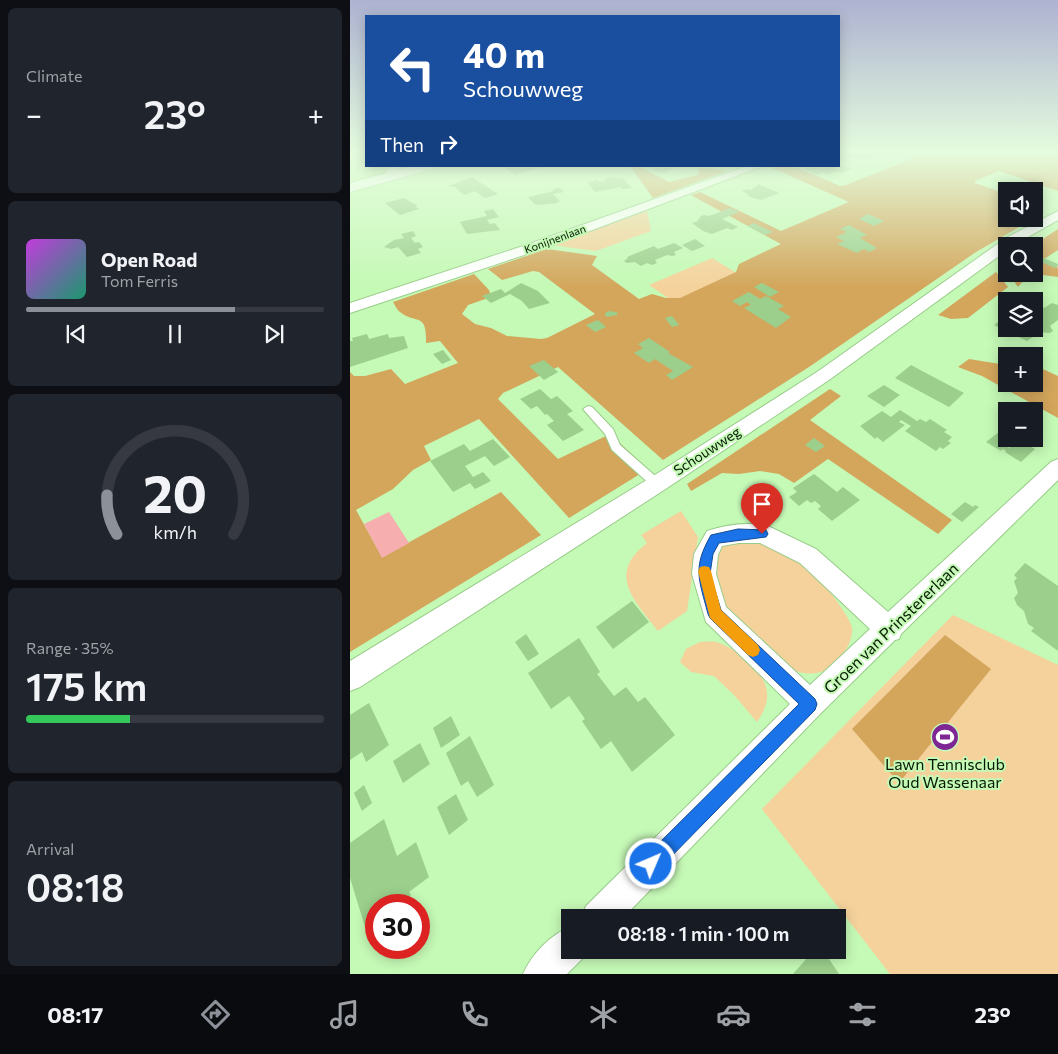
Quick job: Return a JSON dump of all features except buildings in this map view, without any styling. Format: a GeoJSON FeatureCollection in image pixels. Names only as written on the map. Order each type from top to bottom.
{"type":"FeatureCollection","features":[{"type":"Feature","properties":{"kind":"street","name":"Konijnenlaan"},"geometry":{"type":"LineString","coordinates":[[350,308],[534,247],[674,196]]}},
{"type":"Feature","properties":{"kind":"street","name":"Schouwweg"},"geometry":{"type":"LineString","coordinates":[[350,677],[657,484],[831,370],[1011,241],[1058,215]]}},
{"type":"Feature","properties":{"kind":"street","name":"Groen van Prinstererlaan"},"geometry":{"type":"LineString","coordinates":[[607,909],[810,704],[890,630],[1058,467]]}},
{"type":"Feature","properties":{"kind":"street"},"geometry":{"type":"LineString","coordinates":[[810,704],[715,614],[704,574],[706,554],[715,538],[738,534],[762,534],[808,556],[890,630]]}},
{"type":"Feature","properties":{"kind":"street"},"geometry":{"type":"LineString","coordinates":[[542,974],[561,954]]}},
{"type":"Feature","properties":{"kind":"lane"},"geometry":{"type":"LineString","coordinates":[[588,409],[609,432],[616,447],[657,484]]}},
{"type":"Feature","properties":{"kind":"shaded area"},"geometry":{"type":"Polygon","coordinates":[[[694,196],[709,196],[781,231],[849,202],[836,196],[998,196],[998,227],[1019,227],[1002,237],[998,237],[998,239],[976,252],[809,367],[663,460],[558,367],[503,393],[498,399],[558,459],[610,434],[648,469],[569,518],[479,419],[424,446],[431,460],[413,470],[393,489],[356,510],[382,557],[501,492],[541,535],[350,652],[350,372],[354,376],[365,376],[391,369],[405,384],[458,363],[440,341],[426,343],[425,326],[419,320],[400,312],[393,302],[474,274],[489,290],[491,297],[468,305],[462,314],[475,324],[491,328],[507,336],[547,338],[595,314],[539,272],[533,271],[502,280],[488,269],[547,249],[597,256],[592,265],[639,299],[652,294],[666,298],[680,298],[736,272],[739,264],[781,244],[694,196]]]}},
{"type":"Feature","properties":{"kind":"shaded area"},"geometry":{"type":"Polygon","coordinates":[[[647,211],[651,231],[596,251],[552,245],[647,211]]]}},
{"type":"Feature","properties":{"kind":"shaded area"},"geometry":{"type":"Polygon","coordinates":[[[1058,229],[1058,250],[1044,259],[1058,268],[1058,277],[1043,275],[1043,239],[1058,229]]]}},
{"type":"Feature","properties":{"kind":"shaded area"},"geometry":{"type":"Polygon","coordinates":[[[712,258],[738,274],[674,302],[649,285],[712,258]]]}},
{"type":"Feature","properties":{"kind":"shaded area"},"geometry":{"type":"Polygon","coordinates":[[[996,272],[998,282],[1004,282],[1008,287],[1002,292],[998,292],[998,295],[968,318],[951,319],[938,315],[996,272]]]}},
{"type":"Feature","properties":{"kind":"shaded area"},"geometry":{"type":"Polygon","coordinates":[[[1015,282],[1022,282],[1018,287],[1015,282]]]}},
{"type":"Feature","properties":{"kind":"shaded area"},"geometry":{"type":"Polygon","coordinates":[[[969,359],[998,364],[998,385],[982,376],[958,367],[969,359]]]}},
{"type":"Feature","properties":{"kind":"shaded area"},"geometry":{"type":"Polygon","coordinates":[[[1043,369],[1058,376],[1058,418],[1043,410],[1043,402],[1029,402],[1011,392],[1043,392],[1043,369]]]}},
{"type":"Feature","properties":{"kind":"shaded area"},"geometry":{"type":"Polygon","coordinates":[[[830,389],[841,396],[810,420],[952,520],[938,534],[828,459],[794,483],[779,474],[760,471],[739,474],[722,473],[691,491],[687,484],[830,389]]]}},
{"type":"Feature","properties":{"kind":"shaded area"},"geometry":{"type":"Polygon","coordinates":[[[681,511],[698,537],[687,611],[658,631],[641,609],[628,587],[626,577],[628,566],[635,555],[647,543],[641,535],[681,511]]]}},
{"type":"Feature","properties":{"kind":"shaded area"},"geometry":{"type":"Polygon","coordinates":[[[389,512],[409,543],[382,558],[364,524],[389,512]]]}},
{"type":"Feature","properties":{"kind":"shaded area"},"geometry":{"type":"Polygon","coordinates":[[[756,539],[788,552],[804,563],[829,591],[850,621],[852,635],[850,642],[846,650],[829,668],[816,673],[808,673],[786,668],[719,601],[712,556],[723,544],[756,539]]]}},
{"type":"Feature","properties":{"kind":"shaded area","name":"Lawn Tennisclub Oud Wassenaar"},"geometry":{"type":"Polygon","coordinates":[[[953,615],[1058,665],[1058,974],[890,974],[846,917],[846,909],[840,909],[762,809],[953,615]]]}},
{"type":"Feature","properties":{"kind":"shaded area"},"geometry":{"type":"Polygon","coordinates":[[[945,635],[991,669],[899,783],[852,729],[945,635]]]}},
{"type":"Feature","properties":{"kind":"shaded area"},"geometry":{"type":"Polygon","coordinates":[[[700,642],[716,642],[732,649],[748,662],[761,677],[767,693],[767,701],[757,722],[734,695],[714,676],[691,672],[680,662],[686,649],[700,642]]]}},
{"type":"Feature","properties":{"kind":"slow traffic"},"geometry":{"type":"LineString","coordinates":[[704,571],[715,614],[753,650]]}},
{"type":"Feature","properties":{"kind":"place","name":"Lawn Tennisclub Oud Wassenaar"},"geometry":{"type":"Point","coordinates":[945,737]}},
{"type":"Feature","properties":{"kind":"route"},"geometry":{"type":"LineString","coordinates":[[651,864],[810,704],[715,614],[704,574],[706,554],[715,538],[738,534],[762,534]]}}]}
